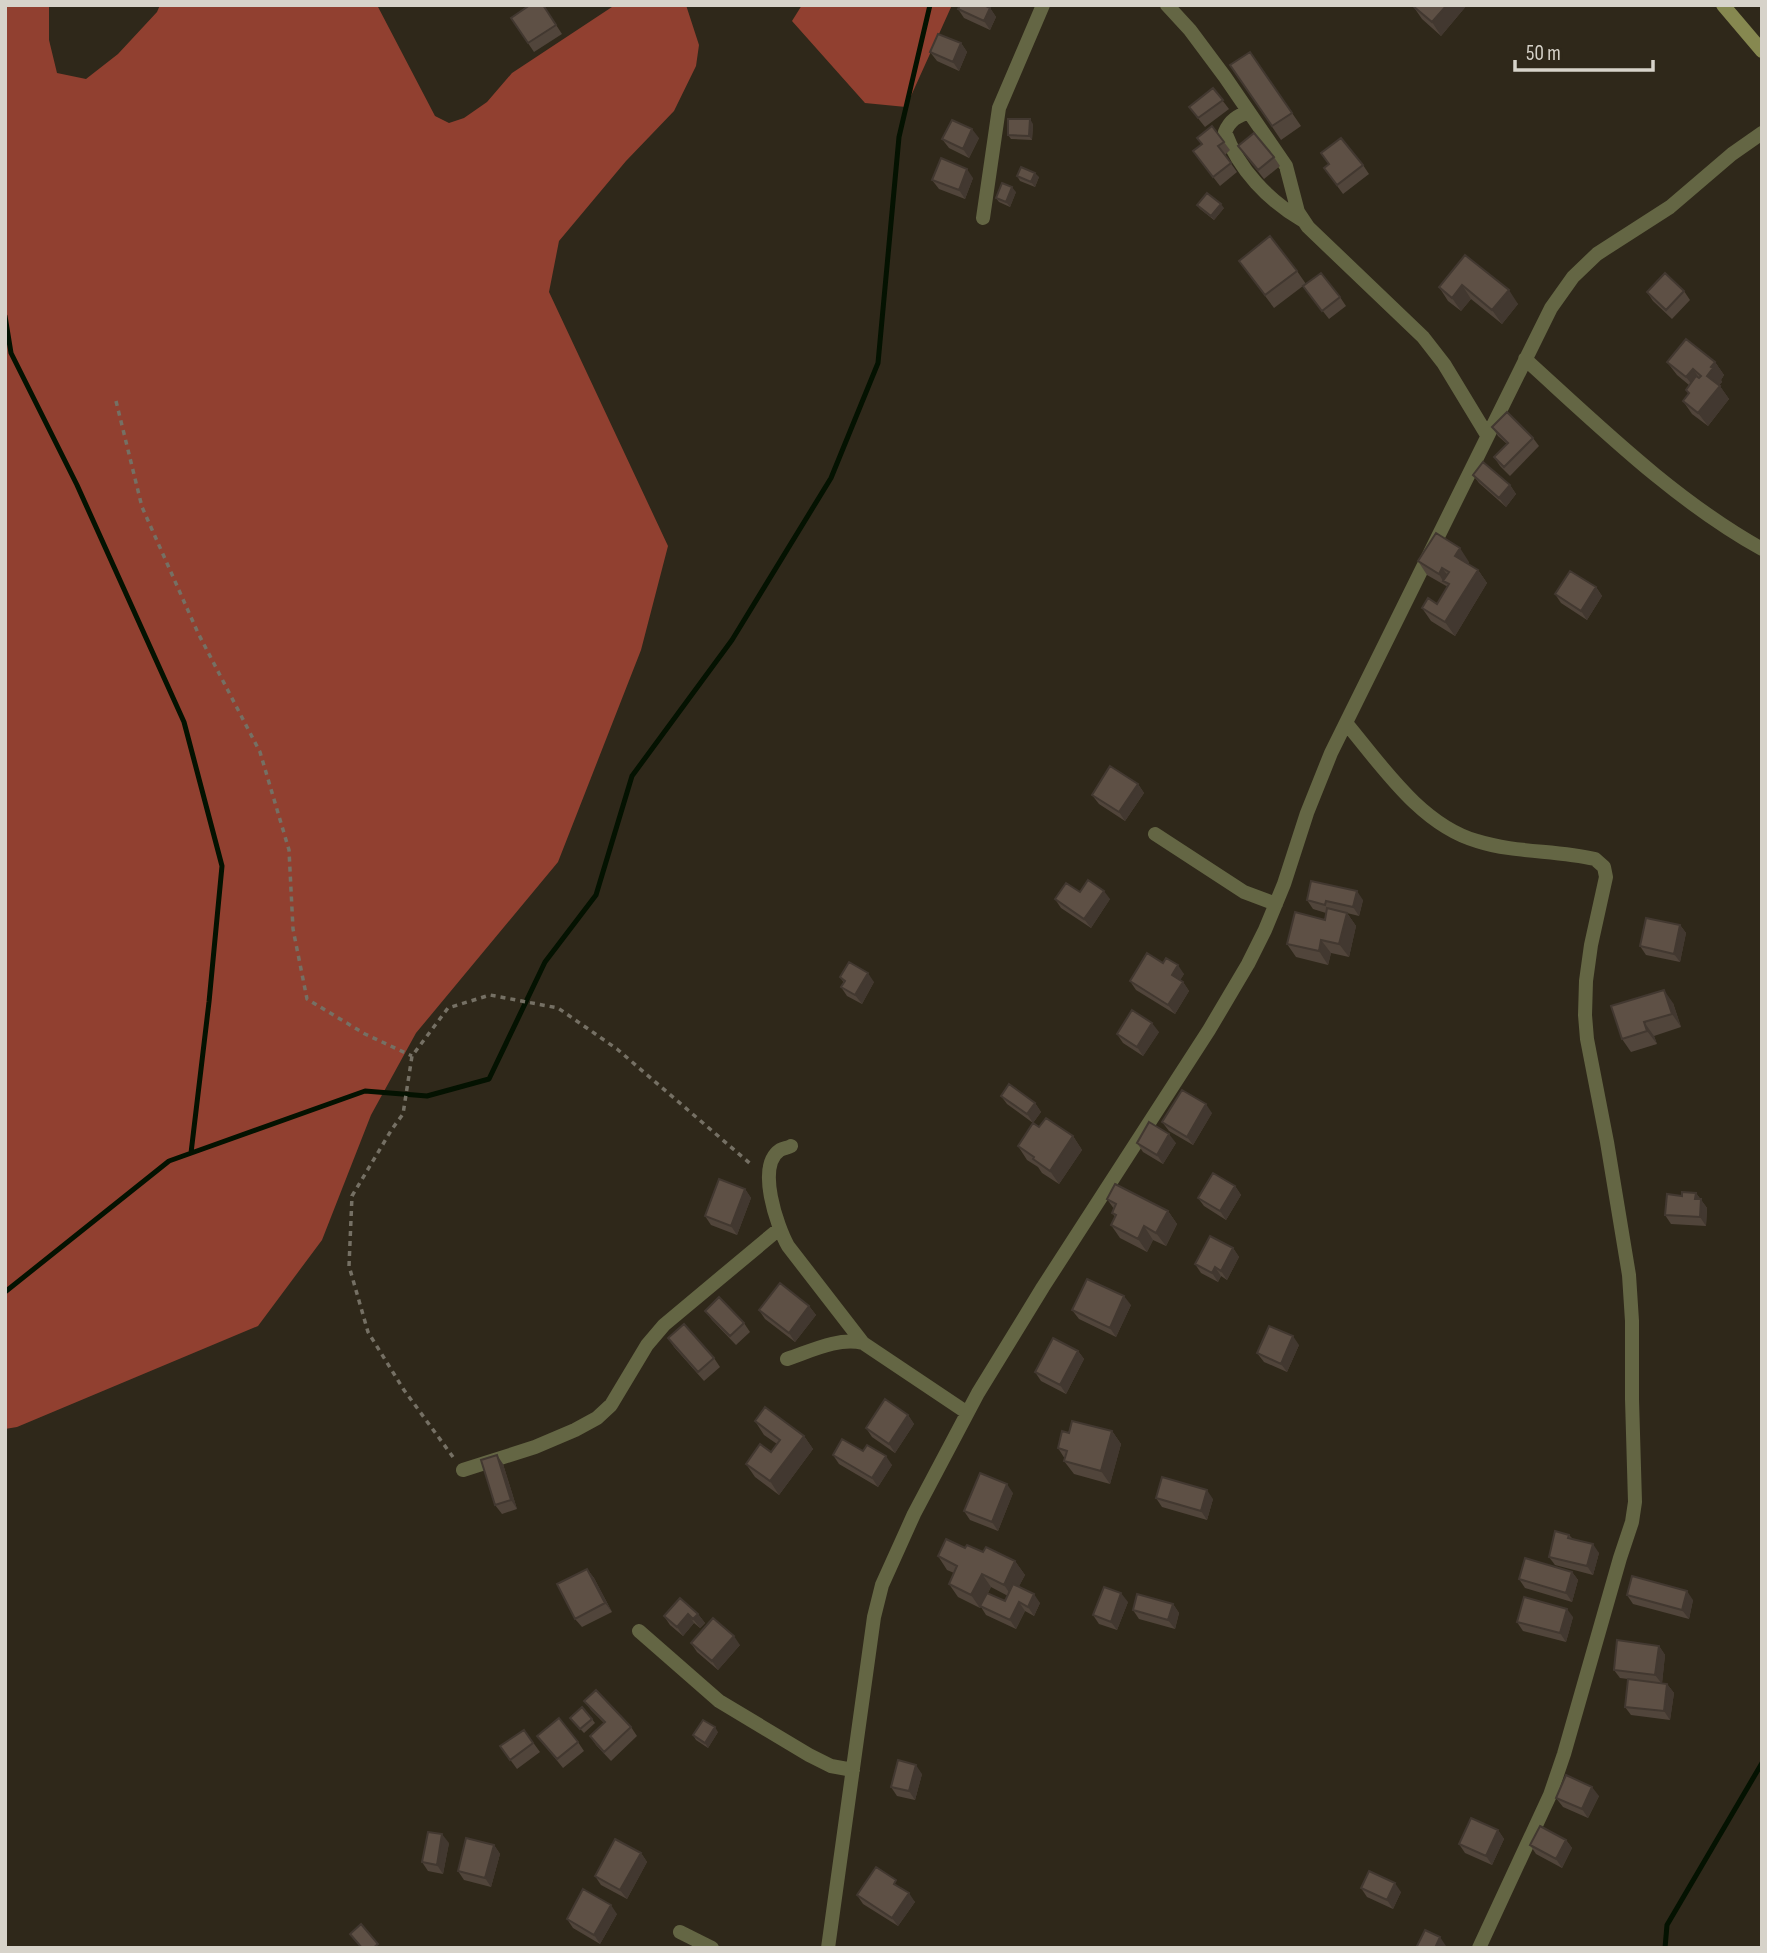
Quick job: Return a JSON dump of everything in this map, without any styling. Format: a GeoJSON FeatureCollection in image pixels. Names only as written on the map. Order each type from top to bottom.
{"type":"FeatureCollection","features":[{"type":"Feature","properties":{"kind":"main road"},"geometry":{"type":"LineString","coordinates":[[1726,6],[1762,51]]}},
{"type":"Feature","properties":{"kind":"street"},"geometry":{"type":"LineString","coordinates":[[983,218],[999,108],[1043,5]]}},
{"type":"Feature","properties":{"kind":"street"},"geometry":{"type":"LineString","coordinates":[[1167,5],[1190,30],[1225,77],[1286,166],[1298,212],[1307,227],[1423,337],[1444,364],[1487,435]]}},
{"type":"Feature","properties":{"kind":"street"},"geometry":{"type":"LineString","coordinates":[[1249,112],[1237,116],[1228,124],[1225,132],[1230,146],[1251,178],[1274,202],[1303,220]]}},
{"type":"Feature","properties":{"kind":"street"},"geometry":{"type":"LineString","coordinates":[[828,1948],[877,1598],[966,1412],[1043,1287],[1209,1030],[1248,964],[1276,904],[1331,753],[1550,307],[1573,277],[1597,254],[1670,207],[1732,154],[1762,133]]}},
{"type":"Feature","properties":{"kind":"street"},"geometry":{"type":"LineString","coordinates":[[1525,359],[1671,486],[1710,517],[1762,549]]}},
{"type":"Feature","properties":{"kind":"street"},"geometry":{"type":"LineString","coordinates":[[1346,723],[1425,814],[1454,832],[1478,842],[1595,859],[1604,867],[1606,877],[1591,945],[1585,1016],[1629,1275],[1635,1502],[1632,1522],[1550,1795],[1479,1948]]}},
{"type":"Feature","properties":{"kind":"street"},"geometry":{"type":"LineString","coordinates":[[1155,834],[1244,892],[1276,904]]}},
{"type":"Feature","properties":{"kind":"street"},"geometry":{"type":"LineString","coordinates":[[791,1146],[780,1150],[771,1162],[769,1180],[779,1229],[796,1257],[863,1343],[966,1412]]}},
{"type":"Feature","properties":{"kind":"street"},"geometry":{"type":"LineString","coordinates":[[463,1470],[535,1447],[597,1418],[611,1405],[647,1345],[664,1325],[779,1229]]}},
{"type":"Feature","properties":{"kind":"street"},"geometry":{"type":"LineString","coordinates":[[787,1359],[851,1340],[863,1343]]}},
{"type":"Feature","properties":{"kind":"street"},"geometry":{"type":"LineString","coordinates":[[639,1631],[719,1700],[808,1755],[831,1766],[853,1770]]}},
{"type":"Feature","properties":{"kind":"street"},"geometry":{"type":"LineString","coordinates":[[680,1932],[712,1948]]}},
{"type":"Feature","properties":{"kind":"path"},"geometry":{"type":"LineString","coordinates":[[116,401],[142,507],[198,633],[260,752],[289,850],[293,929],[307,999],[365,1034],[412,1056]]}},
{"type":"Feature","properties":{"kind":"path"},"geometry":{"type":"LineString","coordinates":[[463,1470],[404,1390],[368,1332],[349,1266],[352,1196],[403,1114],[412,1056],[448,1008],[490,995],[558,1008],[617,1049],[769,1180]]}},
{"type":"Feature","properties":{"kind":"shaded area"},"geometry":{"type":"Polygon","coordinates":[[[5,5],[49,5],[49,40],[57,73],[86,79],[118,54],[157,12],[160,5],[377,5],[435,116],[449,123],[464,118],[487,102],[512,73],[615,5],[686,5],[699,45],[696,66],[674,111],[626,161],[559,241],[549,292],[668,546],[641,650],[558,862],[416,1033],[371,1115],[322,1240],[258,1326],[17,1427],[5,1429],[5,5]]]}},
{"type":"Feature","properties":{"kind":"shaded area"},"geometry":{"type":"Polygon","coordinates":[[[802,5],[952,5],[906,107],[865,103],[792,21],[802,5]]]}},
{"type":"Feature","properties":{"kind":"building"},"geometry":{"type":"Polygon","coordinates":[[[530,5],[543,5],[556,25],[528,43],[511,18],[530,5]]]}},
{"type":"Feature","properties":{"kind":"building"},"geometry":{"type":"Polygon","coordinates":[[[960,5],[984,5],[990,8],[984,21],[958,9],[960,5]]]}},
{"type":"Feature","properties":{"kind":"building"},"geometry":{"type":"Polygon","coordinates":[[[1413,5],[1447,5],[1432,22],[1413,5]]]}},
{"type":"Feature","properties":{"kind":"building"},"geometry":{"type":"Polygon","coordinates":[[[938,34],[961,43],[953,62],[930,52],[938,34]]]}},
{"type":"Feature","properties":{"kind":"building"},"geometry":{"type":"Polygon","coordinates":[[[1250,52],[1292,113],[1272,126],[1230,65],[1250,52]]]}},
{"type":"Feature","properties":{"kind":"building"},"geometry":{"type":"Polygon","coordinates":[[[1213,88],[1223,100],[1198,118],[1189,107],[1213,88]]]}},
{"type":"Feature","properties":{"kind":"building"},"geometry":{"type":"Polygon","coordinates":[[[1008,119],[1030,119],[1029,136],[1008,135],[1008,119]]]}},
{"type":"Feature","properties":{"kind":"building"},"geometry":{"type":"Polygon","coordinates":[[[952,120],[972,129],[963,149],[942,139],[952,120]]]}},
{"type":"Feature","properties":{"kind":"building"},"geometry":{"type":"Polygon","coordinates":[[[1212,126],[1224,142],[1218,146],[1231,163],[1213,177],[1193,151],[1202,144],[1197,138],[1212,126]]]}},
{"type":"Feature","properties":{"kind":"building"},"geometry":{"type":"Polygon","coordinates":[[[1254,133],[1274,157],[1258,170],[1238,146],[1254,133]]]}},
{"type":"Feature","properties":{"kind":"building"},"geometry":{"type":"Polygon","coordinates":[[[1341,138],[1363,165],[1337,185],[1324,168],[1329,164],[1321,153],[1341,138]]]}},
{"type":"Feature","properties":{"kind":"building"},"geometry":{"type":"Polygon","coordinates":[[[941,158],[967,169],[959,190],[932,180],[941,158]]]}},
{"type":"Feature","properties":{"kind":"building"},"geometry":{"type":"Polygon","coordinates":[[[1021,167],[1035,173],[1031,182],[1017,176],[1021,167]]]}},
{"type":"Feature","properties":{"kind":"building"},"geometry":{"type":"Polygon","coordinates":[[[1002,183],[1012,187],[1006,202],[996,198],[1002,183]]]}},
{"type":"Feature","properties":{"kind":"building"},"geometry":{"type":"Polygon","coordinates":[[[1207,193],[1221,204],[1211,216],[1197,205],[1207,193]]]}},
{"type":"Feature","properties":{"kind":"building"},"geometry":{"type":"Polygon","coordinates":[[[1270,236],[1297,271],[1265,295],[1239,261],[1270,236]]]}},
{"type":"Feature","properties":{"kind":"building"},"geometry":{"type":"Polygon","coordinates":[[[1465,255],[1509,290],[1492,310],[1462,285],[1452,298],[1439,287],[1465,255]]]}},
{"type":"Feature","properties":{"kind":"building"},"geometry":{"type":"Polygon","coordinates":[[[1321,273],[1340,297],[1322,311],[1303,286],[1321,273]]]}},
{"type":"Feature","properties":{"kind":"building"},"geometry":{"type":"Polygon","coordinates":[[[1665,273],[1684,291],[1666,310],[1647,292],[1665,273]]]}},
{"type":"Feature","properties":{"kind":"building"},"geometry":{"type":"Polygon","coordinates":[[[1686,339],[1715,362],[1707,376],[1720,386],[1698,413],[1683,401],[1689,393],[1686,390],[1696,376],[1701,376],[1693,369],[1686,377],[1667,362],[1686,339]]]}},
{"type":"Feature","properties":{"kind":"building"},"geometry":{"type":"Polygon","coordinates":[[[1507,412],[1533,438],[1504,467],[1494,457],[1508,443],[1492,427],[1507,412]]]}},
{"type":"Feature","properties":{"kind":"building"},"geometry":{"type":"Polygon","coordinates":[[[1483,462],[1510,485],[1499,498],[1473,475],[1483,462]]]}},
{"type":"Feature","properties":{"kind":"building"},"geometry":{"type":"Polygon","coordinates":[[[1436,533],[1460,548],[1455,556],[1478,570],[1445,622],[1422,608],[1428,598],[1437,604],[1449,584],[1443,581],[1449,572],[1442,568],[1439,574],[1418,561],[1436,533]]]}},
{"type":"Feature","properties":{"kind":"building"},"geometry":{"type":"Polygon","coordinates":[[[1570,571],[1596,587],[1581,611],[1555,594],[1570,571]]]}},
{"type":"Feature","properties":{"kind":"building"},"geometry":{"type":"Polygon","coordinates":[[[1110,766],[1138,784],[1119,812],[1092,795],[1110,766]]]}},
{"type":"Feature","properties":{"kind":"building"},"geometry":{"type":"Polygon","coordinates":[[[1088,880],[1104,891],[1084,919],[1055,899],[1066,883],[1080,892],[1088,880]]]}},
{"type":"Feature","properties":{"kind":"building"},"geometry":{"type":"Polygon","coordinates":[[[1311,881],[1357,891],[1353,907],[1326,901],[1325,905],[1307,900],[1311,881]]]}},
{"type":"Feature","properties":{"kind":"building"},"geometry":{"type":"Polygon","coordinates":[[[1327,908],[1347,913],[1339,944],[1321,940],[1319,951],[1287,944],[1295,912],[1325,920],[1327,908]]]}},
{"type":"Feature","properties":{"kind":"building"},"geometry":{"type":"Polygon","coordinates":[[[1646,918],[1680,925],[1674,954],[1640,946],[1646,918]]]}},
{"type":"Feature","properties":{"kind":"building"},"geometry":{"type":"Polygon","coordinates":[[[1147,953],[1163,963],[1166,958],[1178,965],[1172,975],[1183,982],[1168,1005],[1130,981],[1147,953]]]}},
{"type":"Feature","properties":{"kind":"building"},"geometry":{"type":"Polygon","coordinates":[[[849,962],[868,973],[855,995],[841,987],[845,981],[840,977],[849,962]]]}},
{"type":"Feature","properties":{"kind":"building"},"geometry":{"type":"Polygon","coordinates":[[[1664,990],[1672,1014],[1644,1022],[1647,1031],[1622,1039],[1611,1006],[1664,990]]]}},
{"type":"Feature","properties":{"kind":"building"},"geometry":{"type":"Polygon","coordinates":[[[1132,1010],[1152,1023],[1137,1047],[1117,1034],[1132,1010]]]}},
{"type":"Feature","properties":{"kind":"building"},"geometry":{"type":"Polygon","coordinates":[[[1009,1084],[1035,1103],[1027,1114],[1001,1096],[1009,1084]]]}},
{"type":"Feature","properties":{"kind":"building"},"geometry":{"type":"Polygon","coordinates":[[[1182,1090],[1206,1104],[1187,1137],[1162,1122],[1182,1090]]]}},
{"type":"Feature","properties":{"kind":"building"},"geometry":{"type":"Polygon","coordinates":[[[1046,1118],[1073,1136],[1050,1171],[1018,1146],[1033,1123],[1039,1127],[1046,1118]]]}},
{"type":"Feature","properties":{"kind":"building"},"geometry":{"type":"Polygon","coordinates":[[[1149,1122],[1169,1134],[1157,1155],[1137,1143],[1149,1122]]]}},
{"type":"Feature","properties":{"kind":"building"},"geometry":{"type":"Polygon","coordinates":[[[1213,1173],[1235,1186],[1220,1211],[1198,1198],[1213,1173]]]}},
{"type":"Feature","properties":{"kind":"building"},"geometry":{"type":"Polygon","coordinates":[[[719,1179],[745,1189],[731,1226],[705,1216],[719,1179]]]}},
{"type":"Feature","properties":{"kind":"building"},"geometry":{"type":"Polygon","coordinates":[[[1115,1184],[1168,1211],[1156,1233],[1144,1226],[1138,1239],[1111,1225],[1116,1215],[1112,1213],[1116,1204],[1107,1199],[1115,1184]]]}},
{"type":"Feature","properties":{"kind":"building"},"geometry":{"type":"Polygon","coordinates":[[[1682,1192],[1696,1193],[1695,1199],[1701,1199],[1700,1217],[1665,1215],[1667,1194],[1682,1196],[1682,1192]]]}},
{"type":"Feature","properties":{"kind":"building"},"geometry":{"type":"Polygon","coordinates":[[[1210,1236],[1233,1248],[1221,1271],[1215,1267],[1212,1273],[1195,1264],[1210,1236]]]}},
{"type":"Feature","properties":{"kind":"building"},"geometry":{"type":"Polygon","coordinates":[[[1087,1279],[1124,1296],[1110,1328],[1072,1310],[1087,1279]]]}},
{"type":"Feature","properties":{"kind":"building"},"geometry":{"type":"Polygon","coordinates":[[[780,1283],[809,1306],[789,1333],[759,1310],[780,1283]]]}},
{"type":"Feature","properties":{"kind":"building"},"geometry":{"type":"Polygon","coordinates":[[[719,1297],[744,1323],[730,1336],[705,1311],[719,1297]]]}},
{"type":"Feature","properties":{"kind":"building"},"geometry":{"type":"Polygon","coordinates":[[[684,1324],[714,1358],[698,1372],[668,1338],[684,1324]]]}},
{"type":"Feature","properties":{"kind":"building"},"geometry":{"type":"Polygon","coordinates":[[[1269,1326],[1293,1336],[1281,1364],[1257,1353],[1269,1326]]]}},
{"type":"Feature","properties":{"kind":"building"},"geometry":{"type":"Polygon","coordinates":[[[1053,1338],[1078,1351],[1060,1385],[1035,1372],[1053,1338]]]}},
{"type":"Feature","properties":{"kind":"building"},"geometry":{"type":"Polygon","coordinates":[[[885,1399],[908,1415],[889,1444],[866,1428],[885,1399]]]}},
{"type":"Feature","properties":{"kind":"building"},"geometry":{"type":"Polygon","coordinates":[[[765,1407],[804,1436],[770,1481],[746,1464],[760,1444],[771,1452],[780,1440],[755,1421],[765,1407]]]}},
{"type":"Feature","properties":{"kind":"building"},"geometry":{"type":"Polygon","coordinates":[[[1072,1421],[1112,1431],[1101,1471],[1064,1461],[1067,1451],[1058,1448],[1062,1431],[1069,1433],[1072,1421]]]}},
{"type":"Feature","properties":{"kind":"building"},"geometry":{"type":"Polygon","coordinates":[[[842,1439],[863,1451],[867,1445],[886,1456],[872,1478],[833,1455],[842,1439]]]}},
{"type":"Feature","properties":{"kind":"building"},"geometry":{"type":"Polygon","coordinates":[[[497,1455],[511,1500],[495,1505],[481,1460],[497,1455]]]}},
{"type":"Feature","properties":{"kind":"building"},"geometry":{"type":"Polygon","coordinates":[[[980,1473],[1007,1484],[992,1522],[964,1511],[980,1473]]]}},
{"type":"Feature","properties":{"kind":"building"},"geometry":{"type":"Polygon","coordinates":[[[1162,1477],[1207,1490],[1201,1511],[1156,1498],[1162,1477]]]}},
{"type":"Feature","properties":{"kind":"building"},"geometry":{"type":"Polygon","coordinates":[[[1555,1531],[1569,1535],[1568,1538],[1593,1544],[1587,1566],[1549,1557],[1555,1531]]]}},
{"type":"Feature","properties":{"kind":"building"},"geometry":{"type":"Polygon","coordinates":[[[946,1539],[965,1548],[967,1545],[983,1552],[986,1547],[1015,1561],[1004,1585],[982,1574],[971,1595],[949,1584],[957,1566],[938,1556],[946,1539]]]}},
{"type":"Feature","properties":{"kind":"building"},"geometry":{"type":"Polygon","coordinates":[[[1525,1558],[1572,1572],[1566,1593],[1519,1579],[1525,1558]]]}},
{"type":"Feature","properties":{"kind":"building"},"geometry":{"type":"Polygon","coordinates":[[[587,1569],[605,1603],[575,1619],[557,1584],[587,1569]]]}},
{"type":"Feature","properties":{"kind":"building"},"geometry":{"type":"Polygon","coordinates":[[[1632,1576],[1687,1591],[1682,1610],[1627,1595],[1632,1576]]]}},
{"type":"Feature","properties":{"kind":"building"},"geometry":{"type":"Polygon","coordinates":[[[1013,1584],[1034,1594],[1028,1607],[1019,1602],[1010,1620],[980,1606],[987,1593],[1005,1601],[1013,1584]]]}},
{"type":"Feature","properties":{"kind":"building"},"geometry":{"type":"Polygon","coordinates":[[[1104,1587],[1121,1593],[1111,1622],[1093,1615],[1104,1587]]]}},
{"type":"Feature","properties":{"kind":"building"},"geometry":{"type":"Polygon","coordinates":[[[1137,1594],[1173,1604],[1168,1620],[1133,1610],[1137,1594]]]}},
{"type":"Feature","properties":{"kind":"building"},"geometry":{"type":"Polygon","coordinates":[[[1524,1597],[1567,1609],[1560,1633],[1517,1622],[1524,1597]]]}},
{"type":"Feature","properties":{"kind":"building"},"geometry":{"type":"Polygon","coordinates":[[[680,1598],[698,1614],[693,1619],[688,1614],[677,1627],[664,1616],[680,1598]]]}},
{"type":"Feature","properties":{"kind":"building"},"geometry":{"type":"Polygon","coordinates":[[[713,1618],[734,1636],[712,1661],[691,1643],[713,1618]]]}},
{"type":"Feature","properties":{"kind":"building"},"geometry":{"type":"Polygon","coordinates":[[[1617,1640],[1659,1646],[1655,1675],[1614,1670],[1617,1640]]]}},
{"type":"Feature","properties":{"kind":"building"},"geometry":{"type":"Polygon","coordinates":[[[1628,1679],[1667,1684],[1664,1711],[1625,1707],[1628,1679]]]}},
{"type":"Feature","properties":{"kind":"building"},"geometry":{"type":"Polygon","coordinates":[[[596,1690],[631,1727],[604,1752],[590,1736],[605,1722],[584,1701],[596,1690]]]}},
{"type":"Feature","properties":{"kind":"building"},"geometry":{"type":"Polygon","coordinates":[[[582,1707],[592,1719],[580,1729],[570,1718],[582,1707]]]}},
{"type":"Feature","properties":{"kind":"building"},"geometry":{"type":"Polygon","coordinates":[[[559,1718],[578,1742],[557,1759],[537,1736],[559,1718]]]}},
{"type":"Feature","properties":{"kind":"building"},"geometry":{"type":"Polygon","coordinates":[[[703,1720],[715,1727],[705,1743],[693,1735],[703,1720]]]}},
{"type":"Feature","properties":{"kind":"building"},"geometry":{"type":"Polygon","coordinates":[[[524,1730],[533,1743],[510,1760],[500,1746],[524,1730]]]}},
{"type":"Feature","properties":{"kind":"building"},"geometry":{"type":"Polygon","coordinates":[[[898,1760],[916,1765],[909,1791],[891,1787],[898,1760]]]}},
{"type":"Feature","properties":{"kind":"building"},"geometry":{"type":"Polygon","coordinates":[[[1566,1775],[1592,1787],[1582,1809],[1556,1798],[1566,1775]]]}},
{"type":"Feature","properties":{"kind":"building"},"geometry":{"type":"Polygon","coordinates":[[[1471,1818],[1498,1830],[1486,1856],[1459,1844],[1471,1818]]]}},
{"type":"Feature","properties":{"kind":"building"},"geometry":{"type":"Polygon","coordinates":[[[1540,1826],[1566,1840],[1556,1859],[1530,1845],[1540,1826]]]}},
{"type":"Feature","properties":{"kind":"building"},"geometry":{"type":"Polygon","coordinates":[[[428,1832],[442,1834],[437,1865],[422,1862],[428,1832]]]}},
{"type":"Feature","properties":{"kind":"building"},"geometry":{"type":"Polygon","coordinates":[[[466,1838],[494,1845],[485,1878],[458,1871],[466,1838]]]}},
{"type":"Feature","properties":{"kind":"building"},"geometry":{"type":"Polygon","coordinates":[[[615,1839],[641,1853],[620,1890],[595,1876],[615,1839]]]}},
{"type":"Feature","properties":{"kind":"building"},"geometry":{"type":"Polygon","coordinates":[[[876,1867],[896,1880],[894,1884],[909,1893],[892,1918],[857,1895],[876,1867]]]}},
{"type":"Feature","properties":{"kind":"building"},"geometry":{"type":"Polygon","coordinates":[[[1369,1871],[1395,1883],[1387,1900],[1361,1888],[1369,1871]]]}},
{"type":"Feature","properties":{"kind":"building"},"geometry":{"type":"Polygon","coordinates":[[[583,1889],[611,1905],[594,1935],[567,1919],[583,1889]]]}},
{"type":"Feature","properties":{"kind":"building"},"geometry":{"type":"Polygon","coordinates":[[[361,1924],[378,1944],[373,1948],[362,1948],[350,1934],[361,1924]]]}},
{"type":"Feature","properties":{"kind":"building"},"geometry":{"type":"Polygon","coordinates":[[[1425,1930],[1440,1937],[1435,1948],[1416,1948],[1425,1930]]]}},
{"type":"Feature","properties":{"kind":"waterway"},"geometry":{"type":"LineString","coordinates":[[5,1292],[169,1161],[365,1091],[427,1096],[489,1079],[545,962],[596,895],[632,776],[732,640],[831,478],[878,363],[899,137],[930,5]]}},
{"type":"Feature","properties":{"kind":"waterway"},"geometry":{"type":"LineString","coordinates":[[5,316],[11,353],[77,485],[184,722],[222,866],[191,1153]]}},
{"type":"Feature","properties":{"kind":"waterway"},"geometry":{"type":"LineString","coordinates":[[1665,1948],[1667,1925],[1762,1763]]}}]}
